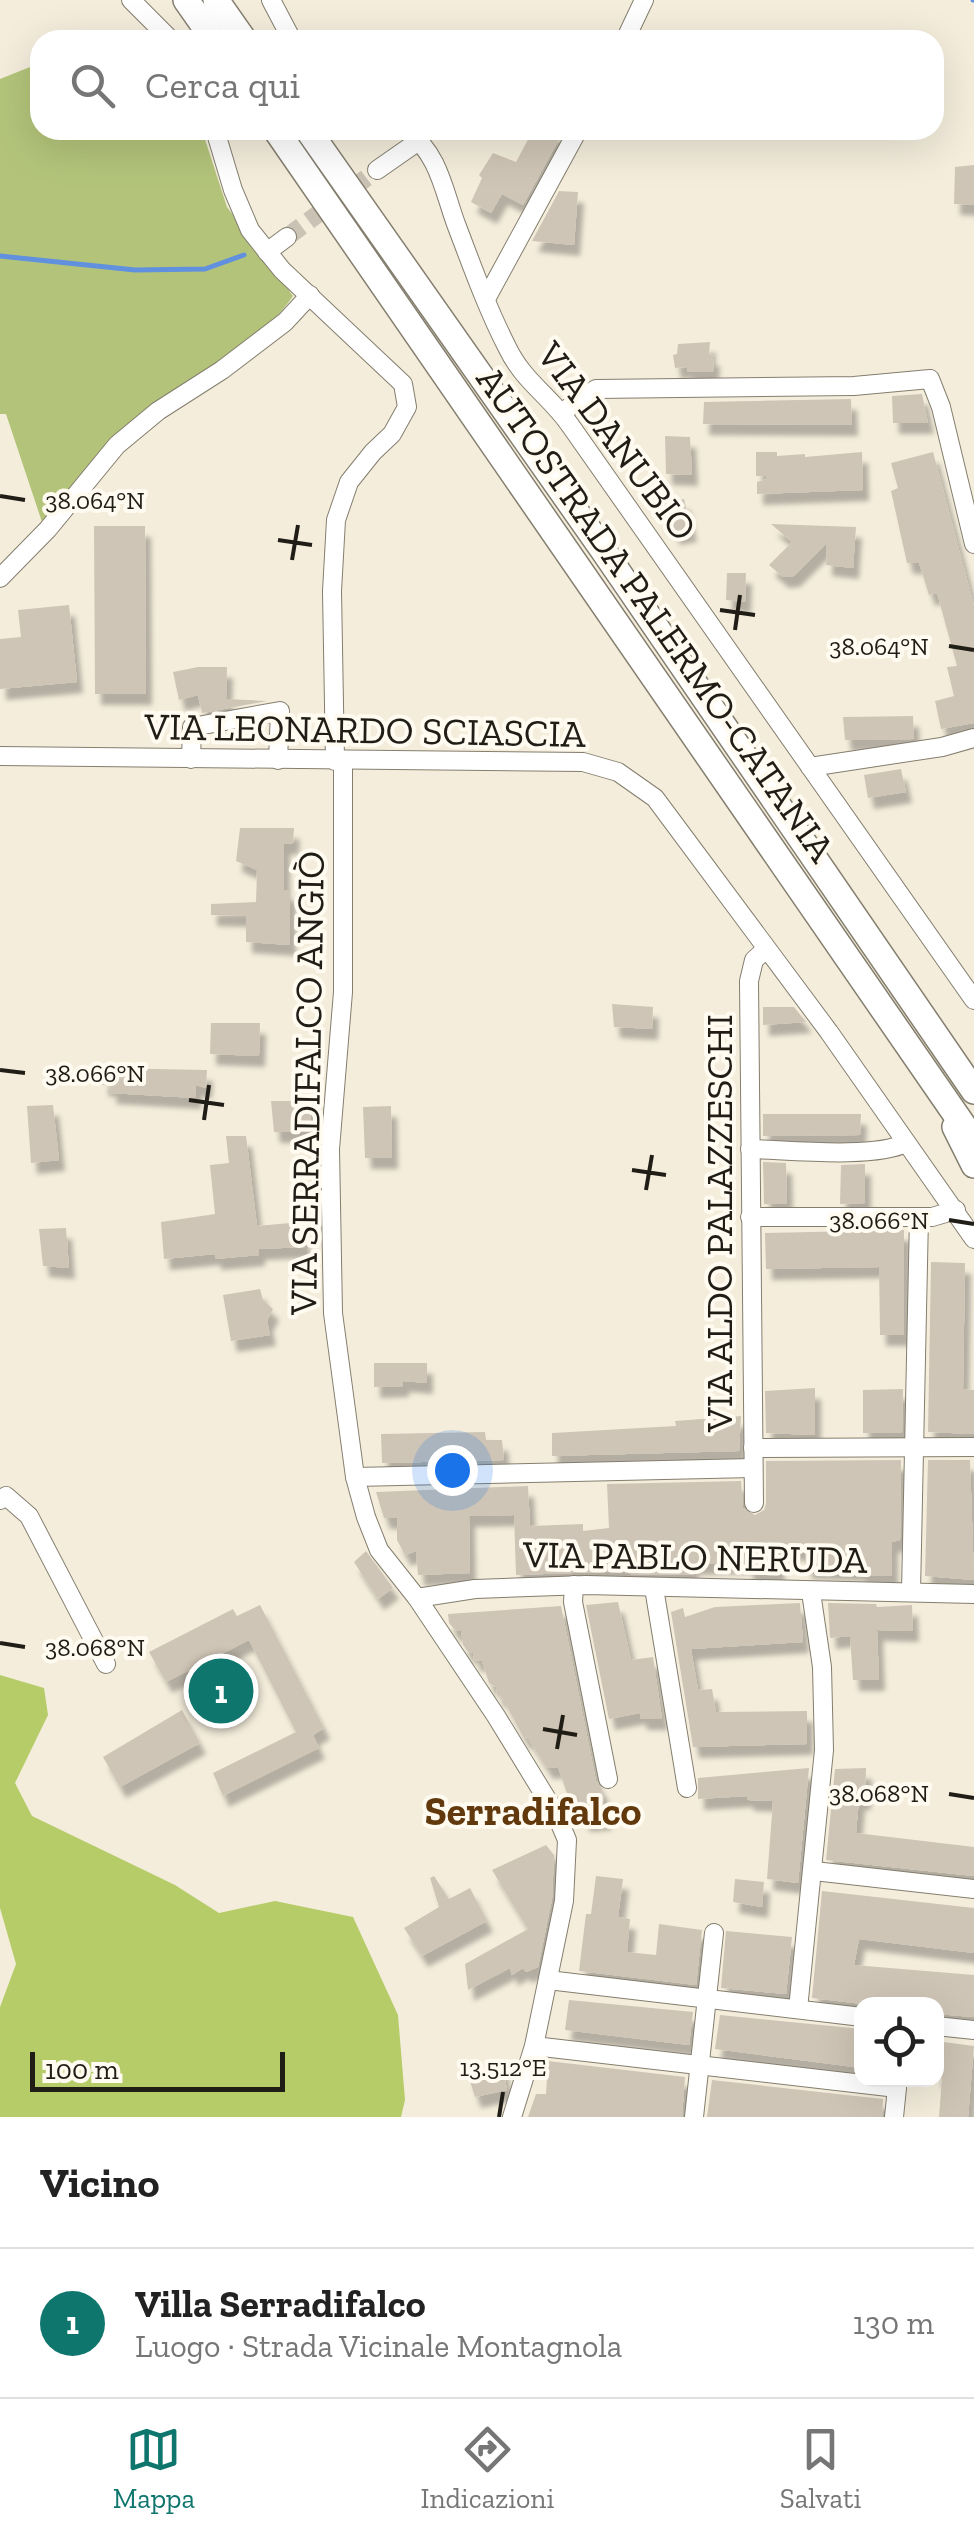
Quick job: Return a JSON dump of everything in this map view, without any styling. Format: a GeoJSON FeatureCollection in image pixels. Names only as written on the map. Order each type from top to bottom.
{"type":"FeatureCollection","features":[{"type":"Feature","properties":{"kind":"highway"},"geometry":{"type":"LineString","coordinates":[[186,0],[207,30]]}},
{"type":"Feature","properties":{"kind":"highway"},"geometry":{"type":"LineString","coordinates":[[216,0],[237,30]]}},
{"type":"Feature","properties":{"kind":"highway","name":"AUTOSTRADA PALERMO-CATANIA"},"geometry":{"type":"LineString","coordinates":[[283,140],[974,1142]]}},
{"type":"Feature","properties":{"kind":"highway","name":"AUTOSTRADA PALERMO-CATANIA"},"geometry":{"type":"LineString","coordinates":[[315,140],[974,1091]]}},
{"type":"Feature","properties":{"kind":"highway"},"geometry":{"type":"LineString","coordinates":[[852,911],[974,1074]]}},
{"type":"Feature","properties":{"kind":"highway"},"geometry":{"type":"LineString","coordinates":[[936,1086],[974,1166]]}},
{"type":"Feature","properties":{"kind":"street"},"geometry":{"type":"LineString","coordinates":[[131,0],[162,30]]}},
{"type":"Feature","properties":{"kind":"street"},"geometry":{"type":"LineString","coordinates":[[271,0],[287,30]]}},
{"type":"Feature","properties":{"kind":"street"},"geometry":{"type":"LineString","coordinates":[[630,30],[644,0]]}},
{"type":"Feature","properties":{"kind":"street","name":"VIA SERRADIFALCO ANGIÒ"},"geometry":{"type":"LineString","coordinates":[[219,140],[250,230],[267,252],[403,384],[407,407],[392,434],[350,482],[336,520],[332,591],[343,992],[330,1150],[333,1313],[355,1477],[380,1550],[496,1716],[556,1814],[566,1840],[564,1901],[534,2046],[512,2117]]}},
{"type":"Feature","properties":{"kind":"street"},"geometry":{"type":"LineString","coordinates":[[376,170],[408,140]]}},
{"type":"Feature","properties":{"kind":"street","name":"VIA DANUBIO"},"geometry":{"type":"LineString","coordinates":[[416,140],[445,184],[454,219],[486,299],[522,375],[561,413],[974,1000]]}},
{"type":"Feature","properties":{"kind":"street"},"geometry":{"type":"LineString","coordinates":[[486,299],[573,140]]}},
{"type":"Feature","properties":{"kind":"street"},"geometry":{"type":"LineString","coordinates":[[267,252],[288,237]]}},
{"type":"Feature","properties":{"kind":"street"},"geometry":{"type":"LineString","coordinates":[[3,568],[48,529],[117,445],[158,411],[222,370],[285,322],[310,295]]}},
{"type":"Feature","properties":{"kind":"street"},"geometry":{"type":"LineString","coordinates":[[561,413],[596,389],[854,386],[930,379],[941,406],[974,544]]}},
{"type":"Feature","properties":{"kind":"street"},"geometry":{"type":"LineString","coordinates":[[191,759],[192,727],[280,711],[278,760]]}},
{"type":"Feature","properties":{"kind":"street"},"geometry":{"type":"LineString","coordinates":[[810,767],[942,747],[974,738]]}},
{"type":"Feature","properties":{"kind":"street","name":"VIA LEONARDO SCIASCIA"},"geometry":{"type":"LineString","coordinates":[[0,756],[583,762],[618,772],[654,798],[829,1032],[974,1239]]}},
{"type":"Feature","properties":{"kind":"street","name":"VIA ALDO PALAZZESCHI"},"geometry":{"type":"LineString","coordinates":[[754,1503],[749,980],[754,960],[766,950]]}},
{"type":"Feature","properties":{"kind":"street"},"geometry":{"type":"LineString","coordinates":[[750,1149],[873,1150],[896,1148],[906,1142]]}},
{"type":"Feature","properties":{"kind":"street"},"geometry":{"type":"LineString","coordinates":[[750,1217],[919,1217],[945,1216],[956,1210]]}},
{"type":"Feature","properties":{"kind":"street"},"geometry":{"type":"LineString","coordinates":[[910,1592],[919,1217]]}},
{"type":"Feature","properties":{"kind":"street"},"geometry":{"type":"LineString","coordinates":[[753,1448],[974,1447]]}},
{"type":"Feature","properties":{"kind":"street"},"geometry":{"type":"LineString","coordinates":[[355,1477],[753,1468]]}},
{"type":"Feature","properties":{"kind":"street"},"geometry":{"type":"LineString","coordinates":[[0,1500],[6,1496],[30,1516],[106,1664]]}},
{"type":"Feature","properties":{"kind":"street"},"geometry":{"type":"LineString","coordinates":[[574,1585],[573,1602],[608,1778]]}},
{"type":"Feature","properties":{"kind":"street","name":"VIA PABLO NERUDA"},"geometry":{"type":"LineString","coordinates":[[417,1598],[475,1588],[574,1585],[974,1594]]}},
{"type":"Feature","properties":{"kind":"street"},"geometry":{"type":"LineString","coordinates":[[654,1588],[687,1788]]}},
{"type":"Feature","properties":{"kind":"street"},"geometry":{"type":"LineString","coordinates":[[798,2009],[824,1750],[822,1667],[811,1592]]}},
{"type":"Feature","properties":{"kind":"street"},"geometry":{"type":"LineString","coordinates":[[814,1871],[974,1889]]}},
{"type":"Feature","properties":{"kind":"street"},"geometry":{"type":"LineString","coordinates":[[694,2117],[714,1933]]}},
{"type":"Feature","properties":{"kind":"street"},"geometry":{"type":"LineString","coordinates":[[548,1980],[854,2016]]}},
{"type":"Feature","properties":{"kind":"street"},"geometry":{"type":"LineString","coordinates":[[944,2027],[974,2030]]}},
{"type":"Feature","properties":{"kind":"street"},"geometry":{"type":"LineString","coordinates":[[534,2046],[897,2088],[894,2117]]}},
{"type":"Feature","properties":{"kind":"green space"},"geometry":{"type":"Polygon","coordinates":[[[30,67],[30,140],[205,140],[227,207],[293,296],[256,337],[106,452],[42,522],[6,414],[0,414],[0,79],[30,67]]]}},
{"type":"Feature","properties":{"kind":"green space"},"geometry":{"type":"Polygon","coordinates":[[[0,1675],[44,1688],[48,1715],[15,1783],[32,1816],[175,1885],[219,1913],[275,1901],[353,1917],[398,2015],[405,2100],[401,2117],[0,2117],[0,2007],[16,1964],[0,1908],[0,1675]]]}},
{"type":"Feature","properties":{"kind":"building"},"geometry":{"type":"Polygon","coordinates":[[[528,140],[559,140],[523,205],[502,194],[491,213],[471,202],[482,178],[479,175],[493,153],[516,162],[528,140]]]}},
{"type":"Feature","properties":{"kind":"building"},"geometry":{"type":"Polygon","coordinates":[[[974,165],[974,205],[954,204],[955,167],[974,165]]]}},
{"type":"Feature","properties":{"kind":"building"},"geometry":{"type":"Polygon","coordinates":[[[559,191],[578,192],[574,245],[532,241],[559,191]]]}},
{"type":"Feature","properties":{"kind":"building"},"geometry":{"type":"Polygon","coordinates":[[[710,342],[713,372],[675,368],[673,355],[677,354],[678,344],[710,342]]]}},
{"type":"Feature","properties":{"kind":"building"},"geometry":{"type":"Polygon","coordinates":[[[922,394],[928,423],[893,423],[892,396],[922,394]]]}},
{"type":"Feature","properties":{"kind":"building"},"geometry":{"type":"Polygon","coordinates":[[[851,399],[852,425],[703,424],[704,402],[851,399]]]}},
{"type":"Feature","properties":{"kind":"building"},"geometry":{"type":"Polygon","coordinates":[[[665,436],[690,437],[692,475],[666,474],[665,436]]]}},
{"type":"Feature","properties":{"kind":"building"},"geometry":{"type":"Polygon","coordinates":[[[756,452],[805,457],[862,452],[863,490],[757,494],[757,482],[767,479],[756,476],[756,452]]]}},
{"type":"Feature","properties":{"kind":"building"},"geometry":{"type":"Polygon","coordinates":[[[933,452],[974,606],[974,723],[941,729],[935,701],[954,696],[947,667],[957,666],[937,593],[929,595],[919,563],[907,563],[891,491],[898,488],[891,463],[933,452]]]}},
{"type":"Feature","properties":{"kind":"building"},"geometry":{"type":"Polygon","coordinates":[[[684,499],[691,531],[674,534],[669,522],[662,523],[658,505],[684,499]]]}},
{"type":"Feature","properties":{"kind":"building"},"geometry":{"type":"Polygon","coordinates":[[[771,524],[856,527],[853,568],[826,565],[827,543],[794,576],[783,577],[769,565],[792,542],[771,524]]]}},
{"type":"Feature","properties":{"kind":"building"},"geometry":{"type":"Polygon","coordinates":[[[94,526],[145,526],[146,694],[95,694],[94,526]]]}},
{"type":"Feature","properties":{"kind":"building"},"geometry":{"type":"Polygon","coordinates":[[[727,573],[746,573],[745,602],[726,600],[727,573]]]}},
{"type":"Feature","properties":{"kind":"building"},"geometry":{"type":"Polygon","coordinates":[[[69,605],[77,682],[0,689],[0,639],[21,637],[18,610],[69,605]]]}},
{"type":"Feature","properties":{"kind":"building"},"geometry":{"type":"Polygon","coordinates":[[[227,667],[226,699],[267,701],[202,713],[198,695],[179,700],[173,672],[227,667]]]}},
{"type":"Feature","properties":{"kind":"building"},"geometry":{"type":"Polygon","coordinates":[[[913,716],[914,739],[845,740],[843,717],[913,716]]]}},
{"type":"Feature","properties":{"kind":"building"},"geometry":{"type":"Polygon","coordinates":[[[901,769],[906,792],[868,798],[864,775],[901,769]]]}},
{"type":"Feature","properties":{"kind":"building"},"geometry":{"type":"Polygon","coordinates":[[[240,828],[294,828],[293,843],[284,844],[284,890],[290,890],[290,945],[246,942],[246,916],[211,915],[211,904],[256,902],[257,870],[236,861],[240,828]]]}},
{"type":"Feature","properties":{"kind":"building"},"geometry":{"type":"Polygon","coordinates":[[[612,1004],[653,1007],[652,1029],[614,1027],[612,1004]]]}},
{"type":"Feature","properties":{"kind":"building"},"geometry":{"type":"Polygon","coordinates":[[[763,1007],[794,1007],[806,1022],[763,1025],[763,1007]]]}},
{"type":"Feature","properties":{"kind":"building"},"geometry":{"type":"Polygon","coordinates":[[[211,1023],[260,1023],[259,1056],[210,1054],[211,1023]]]}},
{"type":"Feature","properties":{"kind":"building"},"geometry":{"type":"Polygon","coordinates":[[[104,1068],[207,1070],[206,1088],[196,1085],[195,1098],[110,1093],[111,1086],[102,1085],[104,1068]]]}},
{"type":"Feature","properties":{"kind":"building"},"geometry":{"type":"Polygon","coordinates":[[[271,1101],[310,1101],[311,1132],[274,1132],[271,1101]]]}},
{"type":"Feature","properties":{"kind":"building"},"geometry":{"type":"Polygon","coordinates":[[[53,1105],[59,1160],[31,1163],[27,1106],[53,1105]]]}},
{"type":"Feature","properties":{"kind":"building"},"geometry":{"type":"Polygon","coordinates":[[[391,1106],[392,1158],[365,1158],[363,1107],[391,1106]]]}},
{"type":"Feature","properties":{"kind":"building"},"geometry":{"type":"Polygon","coordinates":[[[763,1114],[861,1114],[860,1135],[763,1136],[763,1114]]]}},
{"type":"Feature","properties":{"kind":"building"},"geometry":{"type":"Polygon","coordinates":[[[226,1136],[246,1136],[257,1226],[301,1222],[305,1247],[259,1249],[259,1255],[215,1259],[215,1254],[164,1259],[161,1222],[215,1214],[210,1165],[229,1163],[226,1136]]]}},
{"type":"Feature","properties":{"kind":"building"},"geometry":{"type":"Polygon","coordinates":[[[763,1162],[786,1163],[787,1204],[764,1204],[763,1162]]]}},
{"type":"Feature","properties":{"kind":"building"},"geometry":{"type":"Polygon","coordinates":[[[865,1164],[865,1203],[840,1204],[841,1165],[865,1164]]]}},
{"type":"Feature","properties":{"kind":"building"},"geometry":{"type":"Polygon","coordinates":[[[66,1228],[69,1268],[43,1266],[39,1229],[66,1228]]]}},
{"type":"Feature","properties":{"kind":"building"},"geometry":{"type":"Polygon","coordinates":[[[904,1230],[904,1335],[880,1335],[879,1267],[766,1269],[765,1233],[904,1230]]]}},
{"type":"Feature","properties":{"kind":"building"},"geometry":{"type":"Polygon","coordinates":[[[931,1262],[965,1263],[963,1389],[974,1390],[974,1434],[928,1432],[931,1262]]]}},
{"type":"Feature","properties":{"kind":"building"},"geometry":{"type":"Polygon","coordinates":[[[260,1289],[263,1300],[273,1309],[267,1321],[270,1335],[231,1341],[223,1295],[260,1289]]]}},
{"type":"Feature","properties":{"kind":"building"},"geometry":{"type":"Polygon","coordinates":[[[374,1363],[427,1363],[427,1383],[403,1381],[403,1386],[374,1387],[374,1363]]]}},
{"type":"Feature","properties":{"kind":"building"},"geometry":{"type":"Polygon","coordinates":[[[815,1388],[815,1435],[766,1433],[765,1391],[815,1388]]]}},
{"type":"Feature","properties":{"kind":"building"},"geometry":{"type":"Polygon","coordinates":[[[903,1389],[902,1433],[863,1433],[863,1390],[903,1389]]]}},
{"type":"Feature","properties":{"kind":"building"},"geometry":{"type":"Polygon","coordinates":[[[741,1416],[739,1451],[552,1456],[552,1433],[676,1426],[675,1421],[741,1416]]]}},
{"type":"Feature","properties":{"kind":"building"},"geometry":{"type":"Polygon","coordinates":[[[485,1432],[486,1440],[502,1440],[504,1460],[382,1463],[381,1434],[485,1432]]]}},
{"type":"Feature","properties":{"kind":"building"},"geometry":{"type":"Polygon","coordinates":[[[901,1460],[900,1540],[892,1542],[892,1576],[860,1576],[860,1570],[806,1568],[805,1551],[778,1547],[779,1573],[748,1574],[747,1563],[692,1564],[693,1575],[629,1571],[516,1575],[514,1515],[469,1516],[470,1573],[418,1575],[416,1551],[405,1555],[397,1540],[397,1518],[384,1518],[376,1492],[528,1486],[530,1526],[583,1524],[583,1531],[609,1528],[607,1484],[741,1481],[743,1508],[755,1515],[766,1504],[766,1461],[901,1460]]]}},
{"type":"Feature","properties":{"kind":"building"},"geometry":{"type":"Polygon","coordinates":[[[928,1460],[970,1460],[974,1580],[925,1576],[928,1460]]]}},
{"type":"Feature","properties":{"kind":"building"},"geometry":{"type":"Polygon","coordinates":[[[366,1551],[393,1588],[378,1599],[354,1562],[366,1551]]]}},
{"type":"Feature","properties":{"kind":"building"},"geometry":{"type":"Polygon","coordinates":[[[618,1602],[631,1660],[653,1657],[662,1719],[641,1719],[640,1713],[609,1719],[586,1605],[618,1602]]]}},
{"type":"Feature","properties":{"kind":"building"},"geometry":{"type":"Polygon","coordinates":[[[800,1603],[803,1642],[691,1649],[698,1690],[712,1689],[716,1712],[807,1711],[807,1744],[693,1747],[671,1612],[683,1608],[685,1617],[715,1607],[800,1603]]]}},
{"type":"Feature","properties":{"kind":"building"},"geometry":{"type":"Polygon","coordinates":[[[828,1603],[912,1605],[913,1631],[877,1630],[879,1680],[853,1680],[850,1636],[830,1638],[828,1603]]]}},
{"type":"Feature","properties":{"kind":"building"},"geometry":{"type":"Polygon","coordinates":[[[260,1605],[324,1728],[313,1735],[319,1748],[223,1796],[213,1773],[296,1732],[249,1640],[166,1682],[149,1652],[233,1609],[237,1616],[260,1605]]]}},
{"type":"Feature","properties":{"kind":"building"},"geometry":{"type":"Polygon","coordinates":[[[561,1606],[606,1819],[584,1821],[582,1811],[573,1811],[558,1767],[547,1768],[524,1738],[496,1687],[489,1683],[482,1661],[474,1660],[473,1652],[469,1653],[463,1645],[461,1631],[449,1623],[448,1614],[561,1606]]]}},
{"type":"Feature","properties":{"kind":"building"},"geometry":{"type":"Polygon","coordinates":[[[182,1710],[200,1743],[120,1787],[103,1757],[182,1710]]]}},
{"type":"Feature","properties":{"kind":"building"},"geometry":{"type":"Polygon","coordinates":[[[809,1768],[798,1883],[767,1879],[773,1801],[748,1800],[747,1796],[698,1799],[698,1778],[809,1768]]]}},
{"type":"Feature","properties":{"kind":"building"},"geometry":{"type":"Polygon","coordinates":[[[866,1768],[865,1799],[859,1799],[856,1833],[974,1847],[974,1876],[826,1860],[835,1769],[866,1768]]]}},
{"type":"Feature","properties":{"kind":"building"},"geometry":{"type":"Polygon","coordinates":[[[546,1845],[554,1855],[552,1899],[538,1967],[526,1972],[523,1968],[512,1975],[510,1968],[468,1990],[465,1964],[528,1929],[492,1870],[546,1845]]]}},
{"type":"Feature","properties":{"kind":"building"},"geometry":{"type":"Polygon","coordinates":[[[434,1876],[449,1899],[470,1888],[487,1921],[422,1956],[404,1928],[439,1907],[430,1878],[434,1876]]]}},
{"type":"Feature","properties":{"kind":"building"},"geometry":{"type":"Polygon","coordinates":[[[596,1876],[623,1879],[618,1917],[630,1919],[627,1952],[656,1955],[659,1924],[702,1930],[696,1985],[579,1971],[586,1914],[591,1914],[596,1876]]]}},
{"type":"Feature","properties":{"kind":"building"},"geometry":{"type":"Polygon","coordinates":[[[735,1879],[764,1882],[762,1907],[733,1902],[735,1879]]]}},
{"type":"Feature","properties":{"kind":"building"},"geometry":{"type":"Polygon","coordinates":[[[822,1891],[974,1908],[974,1953],[859,1939],[854,1965],[974,1975],[974,2017],[944,2015],[944,1997],[854,1997],[854,2003],[812,1998],[822,1891]]]}},
{"type":"Feature","properties":{"kind":"building"},"geometry":{"type":"Polygon","coordinates":[[[726,1931],[792,1937],[786,1994],[721,1988],[726,1931]]]}},
{"type":"Feature","properties":{"kind":"building"},"geometry":{"type":"Polygon","coordinates":[[[569,2000],[693,2012],[689,2045],[565,2030],[569,2000]]]}},
{"type":"Feature","properties":{"kind":"building"},"geometry":{"type":"Polygon","coordinates":[[[720,2015],[854,2028],[854,2067],[715,2049],[720,2015]]]}},
{"type":"Feature","properties":{"kind":"building"},"geometry":{"type":"Polygon","coordinates":[[[944,2042],[974,2046],[968,2117],[939,2117],[944,2042]]]}},
{"type":"Feature","properties":{"kind":"building"},"geometry":{"type":"Polygon","coordinates":[[[548,2061],[685,2077],[682,2117],[528,2117],[536,2094],[546,2094],[548,2061]]]}},
{"type":"Feature","properties":{"kind":"building"},"geometry":{"type":"Polygon","coordinates":[[[502,2065],[507,2090],[475,2097],[468,2075],[502,2065]]]}},
{"type":"Feature","properties":{"kind":"building"},"geometry":{"type":"Polygon","coordinates":[[[712,2080],[883,2099],[882,2117],[707,2117],[712,2080]]]}},
{"type":"Feature","properties":{"kind":"waterway"},"geometry":{"type":"LineString","coordinates":[[0,256],[135,270],[205,269],[244,255]]}},
{"type":"Feature","properties":{"kind":"tunnel"},"geometry":{"type":"LineString","coordinates":[[287,237],[377,170]]}},
{"type":"Feature","properties":{"kind":"place","name":"Villa Serradifalco"},"geometry":{"type":"Point","coordinates":[221,1691]}},
{"type":"Feature","properties":{"kind":"district","name":"Serradifalco"},"geometry":{"type":"Point","coordinates":[533,1811]}}]}
